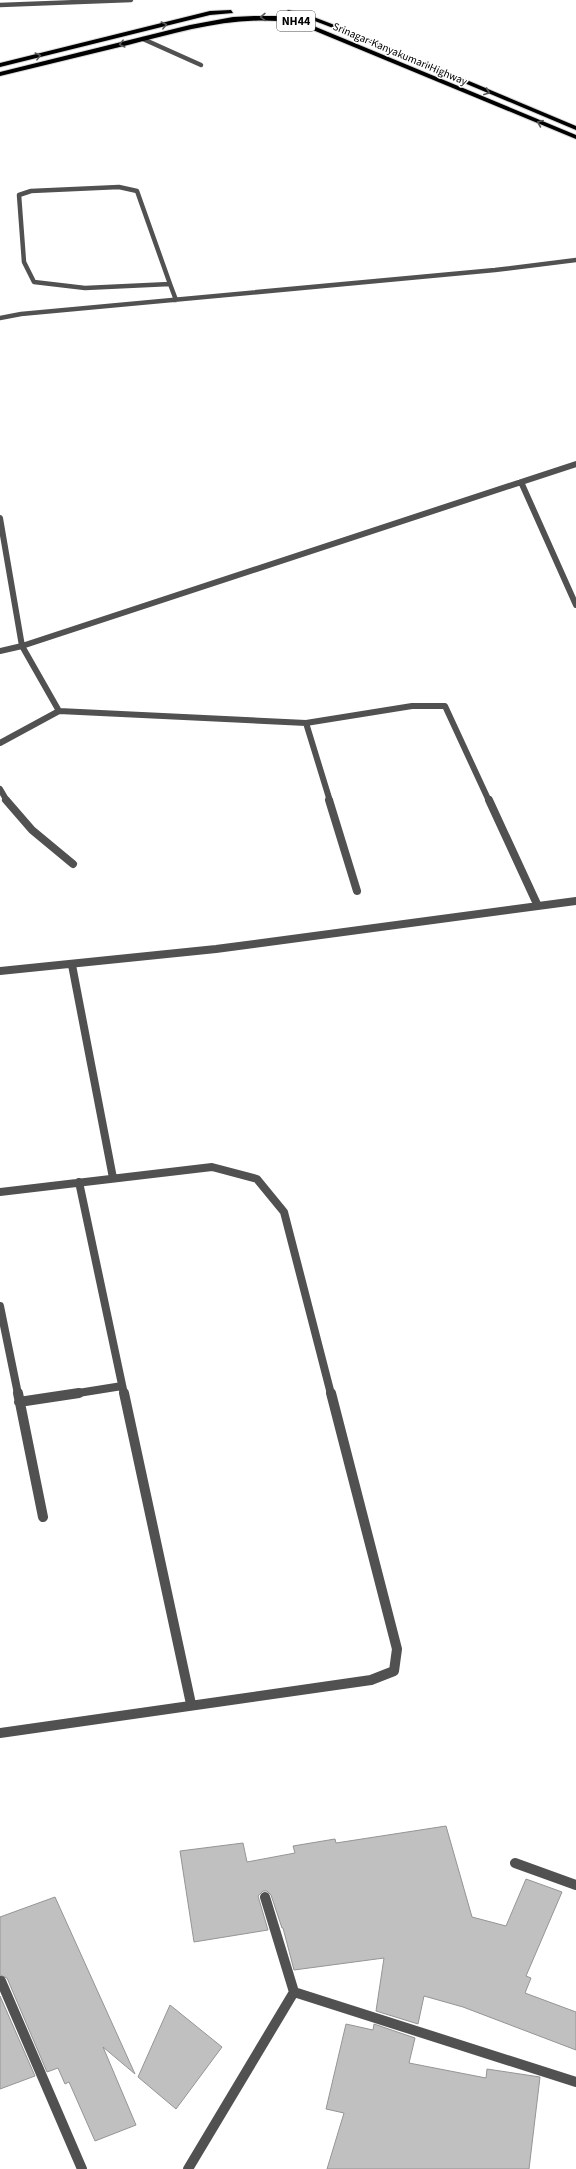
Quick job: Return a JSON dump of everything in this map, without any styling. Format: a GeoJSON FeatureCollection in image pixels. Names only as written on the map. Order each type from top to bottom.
{"type":"FeatureCollection","features":[{"type":"Feature","properties":{"kind":"highway","name":"NH44"},"geometry":{"type":"LineString","coordinates":[[0,65],[210,13],[260,11]]}},
{"type":"Feature","properties":{"kind":"highway","name":"Srinagar-Kanyakumari Highway"},"geometry":{"type":"LineString","coordinates":[[274,11],[309,17],[343,30],[576,128]]}},
{"type":"Feature","properties":{"kind":"highway","name":"Srinagar-Kanyakumari Highway"},"geometry":{"type":"LineString","coordinates":[[0,74],[220,20],[265,17],[297,21],[576,137]]}},
{"type":"Feature","properties":{"kind":"street"},"geometry":{"type":"LineString","coordinates":[[0,5],[131,0]]}},
{"type":"Feature","properties":{"kind":"street"},"geometry":{"type":"LineString","coordinates":[[143,39],[201,65]]}},
{"type":"Feature","properties":{"kind":"street"},"geometry":{"type":"LineString","coordinates":[[171,284],[104,290],[53,287],[34,282],[24,262],[19,195],[31,191],[119,187],[138,191],[171,284],[176,300]]}},
{"type":"Feature","properties":{"kind":"street"},"geometry":{"type":"LineString","coordinates":[[0,318],[21,314],[495,270],[576,260]]}},
{"type":"Feature","properties":{"kind":"street"},"geometry":{"type":"LineString","coordinates":[[0,651],[22,646],[576,464]]}},
{"type":"Feature","properties":{"kind":"street"},"geometry":{"type":"LineString","coordinates":[[521,482],[576,605]]}},
{"type":"Feature","properties":{"kind":"street"},"geometry":{"type":"LineString","coordinates":[[0,518],[22,646],[59,712]]}},
{"type":"Feature","properties":{"kind":"street"},"geometry":{"type":"LineString","coordinates":[[0,743],[59,712],[306,723],[412,706],[445,706],[537,904]]}},
{"type":"Feature","properties":{"kind":"street"},"geometry":{"type":"LineString","coordinates":[[306,723],[357,891]]}},
{"type":"Feature","properties":{"kind":"street"},"geometry":{"type":"LineString","coordinates":[[0,789],[6,802],[43,841],[73,864]]}},
{"type":"Feature","properties":{"kind":"street"},"geometry":{"type":"LineString","coordinates":[[0,971],[72,965],[344,932],[537,904],[576,901]]}},
{"type":"Feature","properties":{"kind":"street"},"geometry":{"type":"LineString","coordinates":[[72,965],[113,1178]]}},
{"type":"Feature","properties":{"kind":"street"},"geometry":{"type":"LineString","coordinates":[[0,1192],[212,1167],[257,1179],[284,1212],[397,1649],[394,1671],[371,1680],[191,1704],[0,1733]]}},
{"type":"Feature","properties":{"kind":"street"},"geometry":{"type":"LineString","coordinates":[[79,1182],[191,1704]]}},
{"type":"Feature","properties":{"kind":"street"},"geometry":{"type":"LineString","coordinates":[[0,1306],[43,1517]]}},
{"type":"Feature","properties":{"kind":"street"},"geometry":{"type":"LineString","coordinates":[[19,1402],[122,1386]]}},
{"type":"Feature","properties":{"kind":"street"},"geometry":{"type":"LineString","coordinates":[[515,1863],[576,1885]]}},
{"type":"Feature","properties":{"kind":"street"},"geometry":{"type":"LineString","coordinates":[[188,2169],[294,1992],[265,1897]]}},
{"type":"Feature","properties":{"kind":"street"},"geometry":{"type":"LineString","coordinates":[[1,1981],[82,2169]]}},
{"type":"Feature","properties":{"kind":"street"},"geometry":{"type":"LineString","coordinates":[[294,1992],[576,2082]]}},
{"type":"Feature","properties":{"kind":"building"},"geometry":{"type":"Polygon","coordinates":[[[446,1826],[472,1917],[506,1926],[526,1879],[562,1892],[526,1976],[531,1978],[525,1993],[576,2012],[576,2050],[463,2007],[424,1996],[418,2024],[376,2011],[384,1958],[294,1970],[283,1928],[271,1895],[267,1891],[263,1891],[258,1896],[268,1930],[194,1942],[180,1851],[243,1843],[247,1862],[295,1853],[293,1846],[335,1839],[336,1843],[446,1826]]]}},
{"type":"Feature","properties":{"kind":"building"},"geometry":{"type":"Polygon","coordinates":[[[55,1897],[135,2074],[103,2047],[136,2125],[95,2141],[69,2082],[65,2084],[58,2068],[47,2072],[7,1978],[0,1975],[0,1917],[55,1897]]]}},
{"type":"Feature","properties":{"kind":"building"},"geometry":{"type":"Polygon","coordinates":[[[0,1996],[35,2076],[0,2089],[0,1996]]]}},
{"type":"Feature","properties":{"kind":"building"},"geometry":{"type":"Polygon","coordinates":[[[170,2005],[222,2047],[176,2109],[138,2077],[170,2005]]]}},
{"type":"Feature","properties":{"kind":"building"},"geometry":{"type":"Polygon","coordinates":[[[346,2024],[373,2030],[374,2024],[415,2038],[409,2063],[486,2078],[487,2069],[540,2077],[529,2169],[327,2169],[344,2113],[326,2109],[346,2024]]]}}]}
